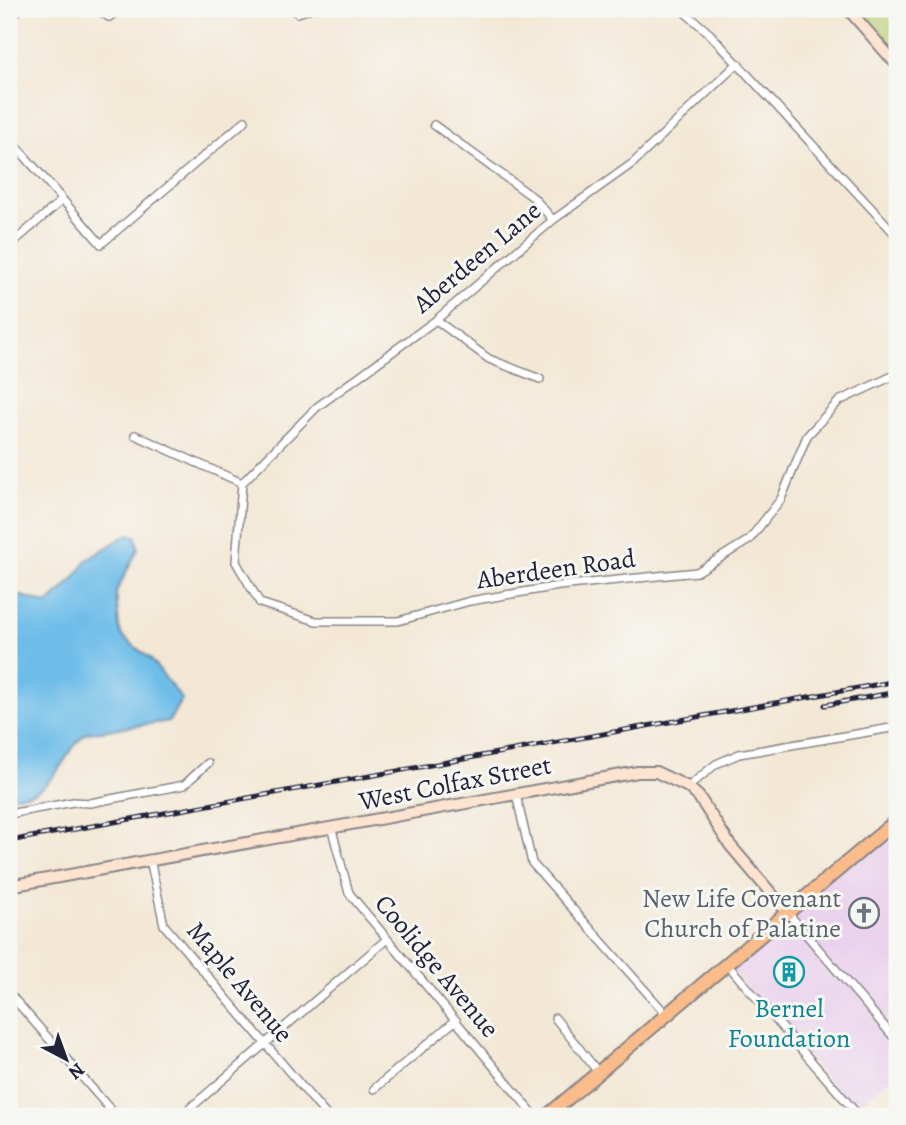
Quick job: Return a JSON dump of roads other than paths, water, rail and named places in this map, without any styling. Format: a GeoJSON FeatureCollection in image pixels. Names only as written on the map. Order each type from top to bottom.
{"type":"FeatureCollection","features":[{"type":"Feature","properties":{"kind":"main road"},"geometry":{"type":"LineString","coordinates":[[547,1116],[897,820]]}},
{"type":"Feature","properties":{"kind":"street"},"geometry":{"type":"LineString","coordinates":[[9,18],[20,9]]}},
{"type":"Feature","properties":{"kind":"street"},"geometry":{"type":"LineString","coordinates":[[97,9],[109,17],[121,9]]}},
{"type":"Feature","properties":{"kind":"street"},"geometry":{"type":"LineString","coordinates":[[291,9],[298,13],[309,9]]}},
{"type":"Feature","properties":{"kind":"street"},"geometry":{"type":"LineString","coordinates":[[681,9],[738,63],[897,236]]}},
{"type":"Feature","properties":{"kind":"street"},"geometry":{"type":"LineString","coordinates":[[848,9],[897,65]]}},
{"type":"Feature","properties":{"kind":"street","name":"Aberdeen Lane"},"geometry":{"type":"LineString","coordinates":[[242,483],[317,407],[436,320],[554,220],[633,163],[738,63]]}},
{"type":"Feature","properties":{"kind":"street"},"geometry":{"type":"LineString","coordinates":[[9,138],[101,244],[245,121]]}},
{"type":"Feature","properties":{"kind":"street"},"geometry":{"type":"LineString","coordinates":[[434,125],[534,198],[554,220]]}},
{"type":"Feature","properties":{"kind":"street"},"geometry":{"type":"LineString","coordinates":[[9,246],[61,201]]}},
{"type":"Feature","properties":{"kind":"street"},"geometry":{"type":"LineString","coordinates":[[436,320],[489,359],[540,379]]}},
{"type":"Feature","properties":{"kind":"street","name":"Aberdeen Road"},"geometry":{"type":"LineString","coordinates":[[242,483],[236,562],[260,603],[316,621],[398,621],[470,601],[559,586],[697,572],[750,538],[781,499],[807,436],[839,401],[896,376]]}},
{"type":"Feature","properties":{"kind":"street"},"geometry":{"type":"LineString","coordinates":[[135,435],[242,483]]}},
{"type":"Feature","properties":{"kind":"street"},"geometry":{"type":"LineString","coordinates":[[897,727],[739,754],[716,764],[688,787],[705,802],[730,845],[897,1041]]}},
{"type":"Feature","properties":{"kind":"street"},"geometry":{"type":"LineString","coordinates":[[9,814],[73,802],[90,803],[184,785],[208,763]]}},
{"type":"Feature","properties":{"kind":"street","name":"West Colfax Street"},"geometry":{"type":"LineString","coordinates":[[9,886],[150,859],[332,830],[638,772],[656,772],[688,787]]}},
{"type":"Feature","properties":{"kind":"street"},"geometry":{"type":"LineString","coordinates":[[516,794],[532,863],[666,1014]]}},
{"type":"Feature","properties":{"kind":"street","name":"Coolidge Avenue"},"geometry":{"type":"LineString","coordinates":[[332,830],[349,893],[535,1116]]}},
{"type":"Feature","properties":{"kind":"street","name":"Maple Avenue"},"geometry":{"type":"LineString","coordinates":[[150,859],[164,925],[327,1116]]}},
{"type":"Feature","properties":{"kind":"street"},"geometry":{"type":"LineString","coordinates":[[181,1116],[387,939]]}},
{"type":"Feature","properties":{"kind":"street"},"geometry":{"type":"LineString","coordinates":[[727,964],[859,1116]]}},
{"type":"Feature","properties":{"kind":"street"},"geometry":{"type":"LineString","coordinates":[[9,993],[116,1116]]}},
{"type":"Feature","properties":{"kind":"street"},"geometry":{"type":"LineString","coordinates":[[555,1018],[598,1072]]}},
{"type":"Feature","properties":{"kind":"street"},"geometry":{"type":"LineString","coordinates":[[374,1089],[456,1020]]}},
{"type":"Feature","properties":{"kind":"water"},"geometry":{"type":"Polygon","coordinates":[[[128,534],[136,536],[138,549],[116,592],[119,627],[122,636],[150,659],[182,699],[169,721],[86,733],[44,786],[33,792],[9,797],[9,592],[48,604],[74,579],[87,560],[128,534]]]}},
{"type":"Feature","properties":{"kind":"railway"},"geometry":{"type":"LineString","coordinates":[[9,841],[897,681]]}},
{"type":"Feature","properties":{"kind":"railway"},"geometry":{"type":"LineString","coordinates":[[825,705],[897,692]]}},
{"type":"Feature","properties":{"kind":"place","name":"New Life Covenant Church of Palatine"},"geometry":{"type":"Point","coordinates":[864,913]}},
{"type":"Feature","properties":{"kind":"place","name":"Bernel Foundation"},"geometry":{"type":"Point","coordinates":[789,972]}}]}
